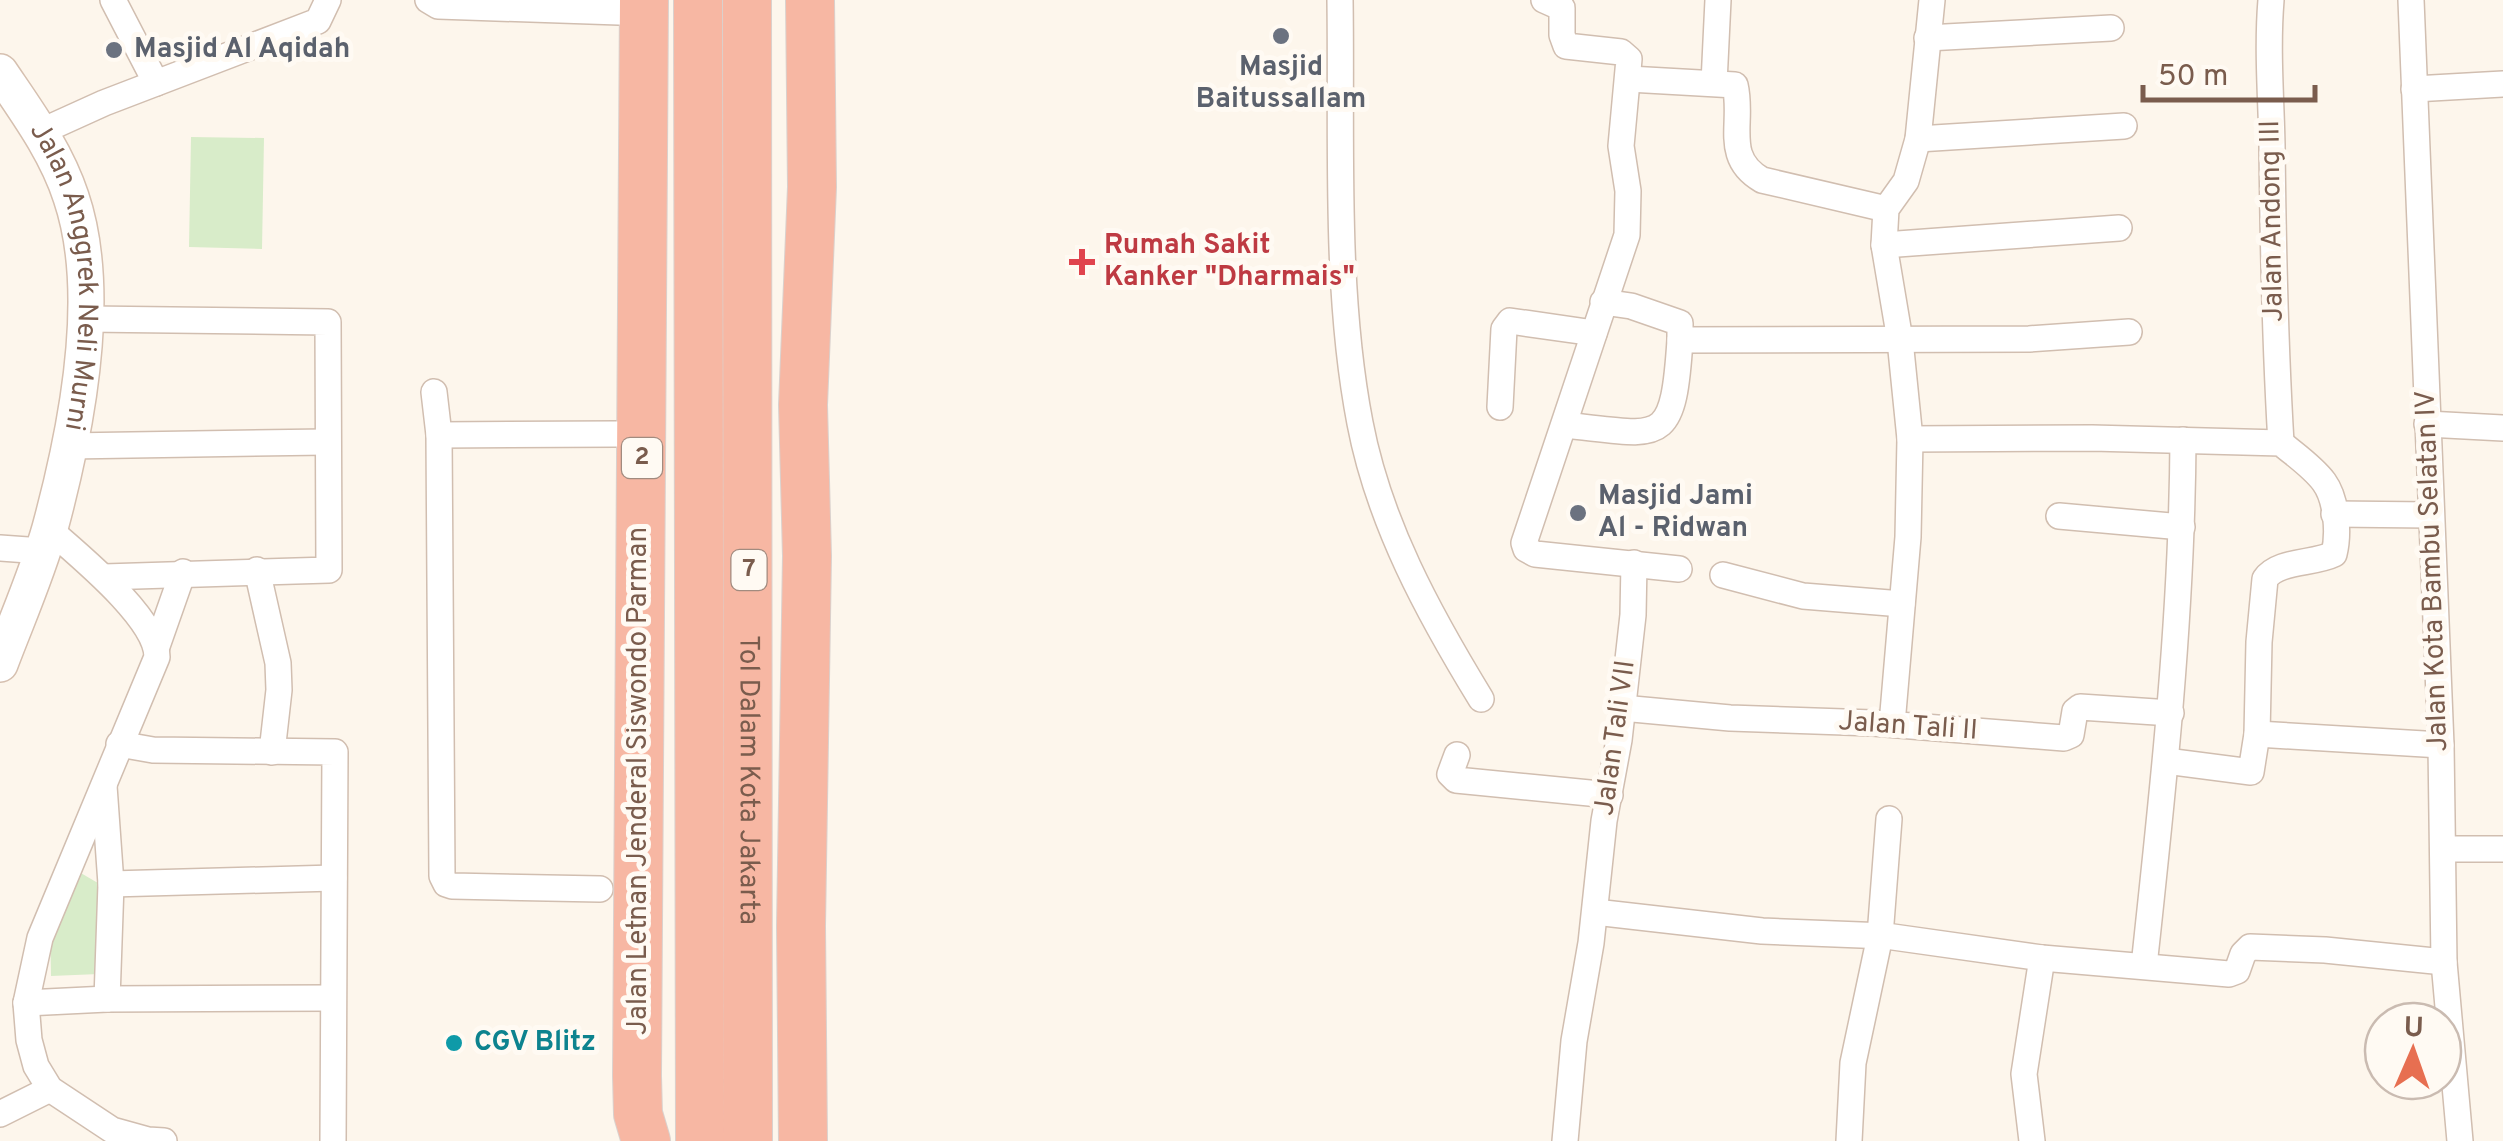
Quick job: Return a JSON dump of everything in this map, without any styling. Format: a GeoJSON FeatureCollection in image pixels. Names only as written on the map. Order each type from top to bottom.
{"type":"FeatureCollection","features":[{"type":"Feature","properties":{"kind":"highway","name":"Tol Dalam Kota Jakarta"},"geometry":{"type":"LineString","coordinates":[[698,0],[700,1141]]}},
{"type":"Feature","properties":{"kind":"highway","name":"Tol Dalam Kota Jakarta"},"geometry":{"type":"LineString","coordinates":[[747,0],[748,1141]]}},
{"type":"Feature","properties":{"kind":"highway"},"geometry":{"type":"LineString","coordinates":[[781,0],[792,328],[803,405]]}},
{"type":"Feature","properties":{"kind":"highway"},"geometry":{"type":"LineString","coordinates":[[803,1141],[801,926],[807,556],[803,405],[812,187],[810,0]]}},
{"type":"Feature","properties":{"kind":"highway"},"geometry":{"type":"LineString","coordinates":[[618,903],[617,434],[631,223],[627,4]]}},
{"type":"Feature","properties":{"kind":"highway","name":"Jalan Letnan Jenderal Siswondo Parman"},"geometry":{"type":"LineString","coordinates":[[631,223],[618,903],[638,1114],[646,1141]]}},
{"type":"Feature","properties":{"kind":"highway"},"geometry":{"type":"LineString","coordinates":[[698,486],[749,486]]}},
{"type":"Feature","properties":{"kind":"street"},"geometry":{"type":"LineString","coordinates":[[113,0],[156,83]]}},
{"type":"Feature","properties":{"kind":"street"},"geometry":{"type":"LineString","coordinates":[[40,132],[318,21],[328,0]]}},
{"type":"Feature","properties":{"kind":"street"},"geometry":{"type":"LineString","coordinates":[[428,0],[438,6],[627,4]]}},
{"type":"Feature","properties":{"kind":"street"},"geometry":{"type":"LineString","coordinates":[[1340,0],[1345,290],[1361,427],[1378,486],[1417,588],[1482,699]]}},
{"type":"Feature","properties":{"kind":"street"},"geometry":{"type":"LineString","coordinates":[[1544,0],[1562,8],[1566,46],[1622,52],[1629,60],[1621,146],[1628,192],[1627,235],[1524,543],[1535,554],[1678,569]]}},
{"type":"Feature","properties":{"kind":"street"},"geometry":{"type":"LineString","coordinates":[[1714,83],[1718,0]]}},
{"type":"Feature","properties":{"kind":"street"},"geometry":{"type":"LineString","coordinates":[[1892,724],[1914,438],[1884,245],[1886,209],[1906,181],[1918,139],[1932,0]]}},
{"type":"Feature","properties":{"kind":"street","name":"Jalan Andong III"},"geometry":{"type":"LineString","coordinates":[[2271,0],[2267,63],[2281,443]]}},
{"type":"Feature","properties":{"kind":"street","name":"Jalan Kota Bambu Selatan IV"},"geometry":{"type":"LineString","coordinates":[[2410,0],[2441,744],[2444,962],[2460,1141]]}},
{"type":"Feature","properties":{"kind":"street"},"geometry":{"type":"LineString","coordinates":[[1927,38],[2111,28]]}},
{"type":"Feature","properties":{"kind":"street","name":"Jalan Anggrek Neli Murni"},"geometry":{"type":"LineString","coordinates":[[0,72],[62,171],[77,218],[87,319],[70,446],[46,540],[0,664]]}},
{"type":"Feature","properties":{"kind":"street"},"geometry":{"type":"LineString","coordinates":[[1629,79],[1732,83],[1737,88],[1738,153],[1745,170],[1762,180],[1886,209]]}},
{"type":"Feature","properties":{"kind":"street"},"geometry":{"type":"LineString","coordinates":[[2414,89],[2503,84]]}},
{"type":"Feature","properties":{"kind":"street"},"geometry":{"type":"LineString","coordinates":[[1918,139],[2124,126]]}},
{"type":"Feature","properties":{"kind":"street"},"geometry":{"type":"LineString","coordinates":[[1884,245],[2119,228]]}},
{"type":"Feature","properties":{"kind":"street"},"geometry":{"type":"LineString","coordinates":[[1564,425],[1635,432],[1662,427],[1670,416],[1680,323],[1631,306],[1603,302]]}},
{"type":"Feature","properties":{"kind":"street"},"geometry":{"type":"LineString","coordinates":[[87,319],[328,322],[329,570],[104,577]]}},
{"type":"Feature","properties":{"kind":"street"},"geometry":{"type":"LineString","coordinates":[[1500,407],[1504,329],[1510,321],[1594,332]]}},
{"type":"Feature","properties":{"kind":"street"},"geometry":{"type":"LineString","coordinates":[[1680,340],[2029,340],[2129,332]]}},
{"type":"Feature","properties":{"kind":"street"},"geometry":{"type":"LineString","coordinates":[[434,392],[439,435],[442,876],[452,886],[618,903]]}},
{"type":"Feature","properties":{"kind":"street"},"geometry":{"type":"LineString","coordinates":[[2427,424],[2503,428]]}},
{"type":"Feature","properties":{"kind":"street"},"geometry":{"type":"LineString","coordinates":[[439,435],[617,434]]}},
{"type":"Feature","properties":{"kind":"street"},"geometry":{"type":"LineString","coordinates":[[1914,438],[2281,443],[2324,481],[2337,532],[2334,554],[2279,568],[2265,579],[2257,734],[2251,772],[2166,761]]}},
{"type":"Feature","properties":{"kind":"street"},"geometry":{"type":"LineString","coordinates":[[2144,966],[2171,713],[2183,440]]}},
{"type":"Feature","properties":{"kind":"street"},"geometry":{"type":"LineString","coordinates":[[70,446],[326,442]]}},
{"type":"Feature","properties":{"kind":"street"},"geometry":{"type":"LineString","coordinates":[[2334,514],[2430,515]]}},
{"type":"Feature","properties":{"kind":"street"},"geometry":{"type":"LineString","coordinates":[[2059,516],[2182,527]]}},
{"type":"Feature","properties":{"kind":"street"},"geometry":{"type":"LineString","coordinates":[[0,548],[46,540],[104,577],[156,646]]}},
{"type":"Feature","properties":{"kind":"street","name":"Jalan Tali VII"},"geometry":{"type":"LineString","coordinates":[[1566,1141],[1574,1041],[1595,912],[1633,615],[1634,563]]}},
{"type":"Feature","properties":{"kind":"street"},"geometry":{"type":"LineString","coordinates":[[257,570],[278,663],[272,752]]}},
{"type":"Feature","properties":{"kind":"street"},"geometry":{"type":"LineString","coordinates":[[164,1141],[112,1130],[50,1089],[32,1053],[26,1003],[40,938],[118,744],[155,666],[156,646],[183,572]]}},
{"type":"Feature","properties":{"kind":"street"},"geometry":{"type":"LineString","coordinates":[[1723,574],[1802,596],[1902,604]]}},
{"type":"Feature","properties":{"kind":"street","name":"Jalan Tali II"},"geometry":{"type":"LineString","coordinates":[[1622,708],[2064,738],[2071,735],[2074,711],[2080,708],[2171,713]]}},
{"type":"Feature","properties":{"kind":"street"},"geometry":{"type":"LineString","coordinates":[[2257,734],[2441,744]]}},
{"type":"Feature","properties":{"kind":"street"},"geometry":{"type":"LineString","coordinates":[[118,744],[152,750],[335,752],[334,1141]]}},
{"type":"Feature","properties":{"kind":"street"},"geometry":{"type":"LineString","coordinates":[[1457,755],[1450,774],[1456,780],[1610,795]]}},
{"type":"Feature","properties":{"kind":"street"},"geometry":{"type":"LineString","coordinates":[[104,781],[112,884],[107,999]]}},
{"type":"Feature","properties":{"kind":"street"},"geometry":{"type":"LineString","coordinates":[[1849,1141],[1853,1062],[1880,936],[1888,819]]}},
{"type":"Feature","properties":{"kind":"street"},"geometry":{"type":"LineString","coordinates":[[2444,850],[2503,849]]}},
{"type":"Feature","properties":{"kind":"street"},"geometry":{"type":"LineString","coordinates":[[112,884],[334,878]]}},
{"type":"Feature","properties":{"kind":"street"},"geometry":{"type":"LineString","coordinates":[[1595,912],[1762,931],[1880,936],[2042,958],[2229,974],[2237,971],[2243,954],[2250,948],[2325,950],[2444,962]]}},
{"type":"Feature","properties":{"kind":"street"},"geometry":{"type":"LineString","coordinates":[[2032,1141],[2024,1074],[2042,958]]}},
{"type":"Feature","properties":{"kind":"street"},"geometry":{"type":"LineString","coordinates":[[26,1003],[333,998]]}},
{"type":"Feature","properties":{"kind":"street"},"geometry":{"type":"LineString","coordinates":[[0,1114],[50,1089]]}},
{"type":"Feature","properties":{"kind":"green space"},"geometry":{"type":"Polygon","coordinates":[[[191,137],[264,138],[262,249],[189,247],[191,137]]]}},
{"type":"Feature","properties":{"kind":"green space"},"geometry":{"type":"Polygon","coordinates":[[[74,869],[103,886],[99,974],[51,976],[50,922],[74,869]]]}},
{"type":"Feature","properties":{"kind":"place","name":"Masjid Baitussallam"},"geometry":{"type":"Point","coordinates":[1281,36]}},
{"type":"Feature","properties":{"kind":"place","name":"Masjid Al Aqidah"},"geometry":{"type":"Point","coordinates":[114,50]}},
{"type":"Feature","properties":{"kind":"place","name":"Rumah Sakit Kanker \"Dharmais\""},"geometry":{"type":"Point","coordinates":[1082,262]}},
{"type":"Feature","properties":{"kind":"place","name":"Masjid Jami Al - Ridwan"},"geometry":{"type":"Point","coordinates":[1578,513]}},
{"type":"Feature","properties":{"kind":"place","name":"CGV Blitz"},"geometry":{"type":"Point","coordinates":[454,1043]}}]}
